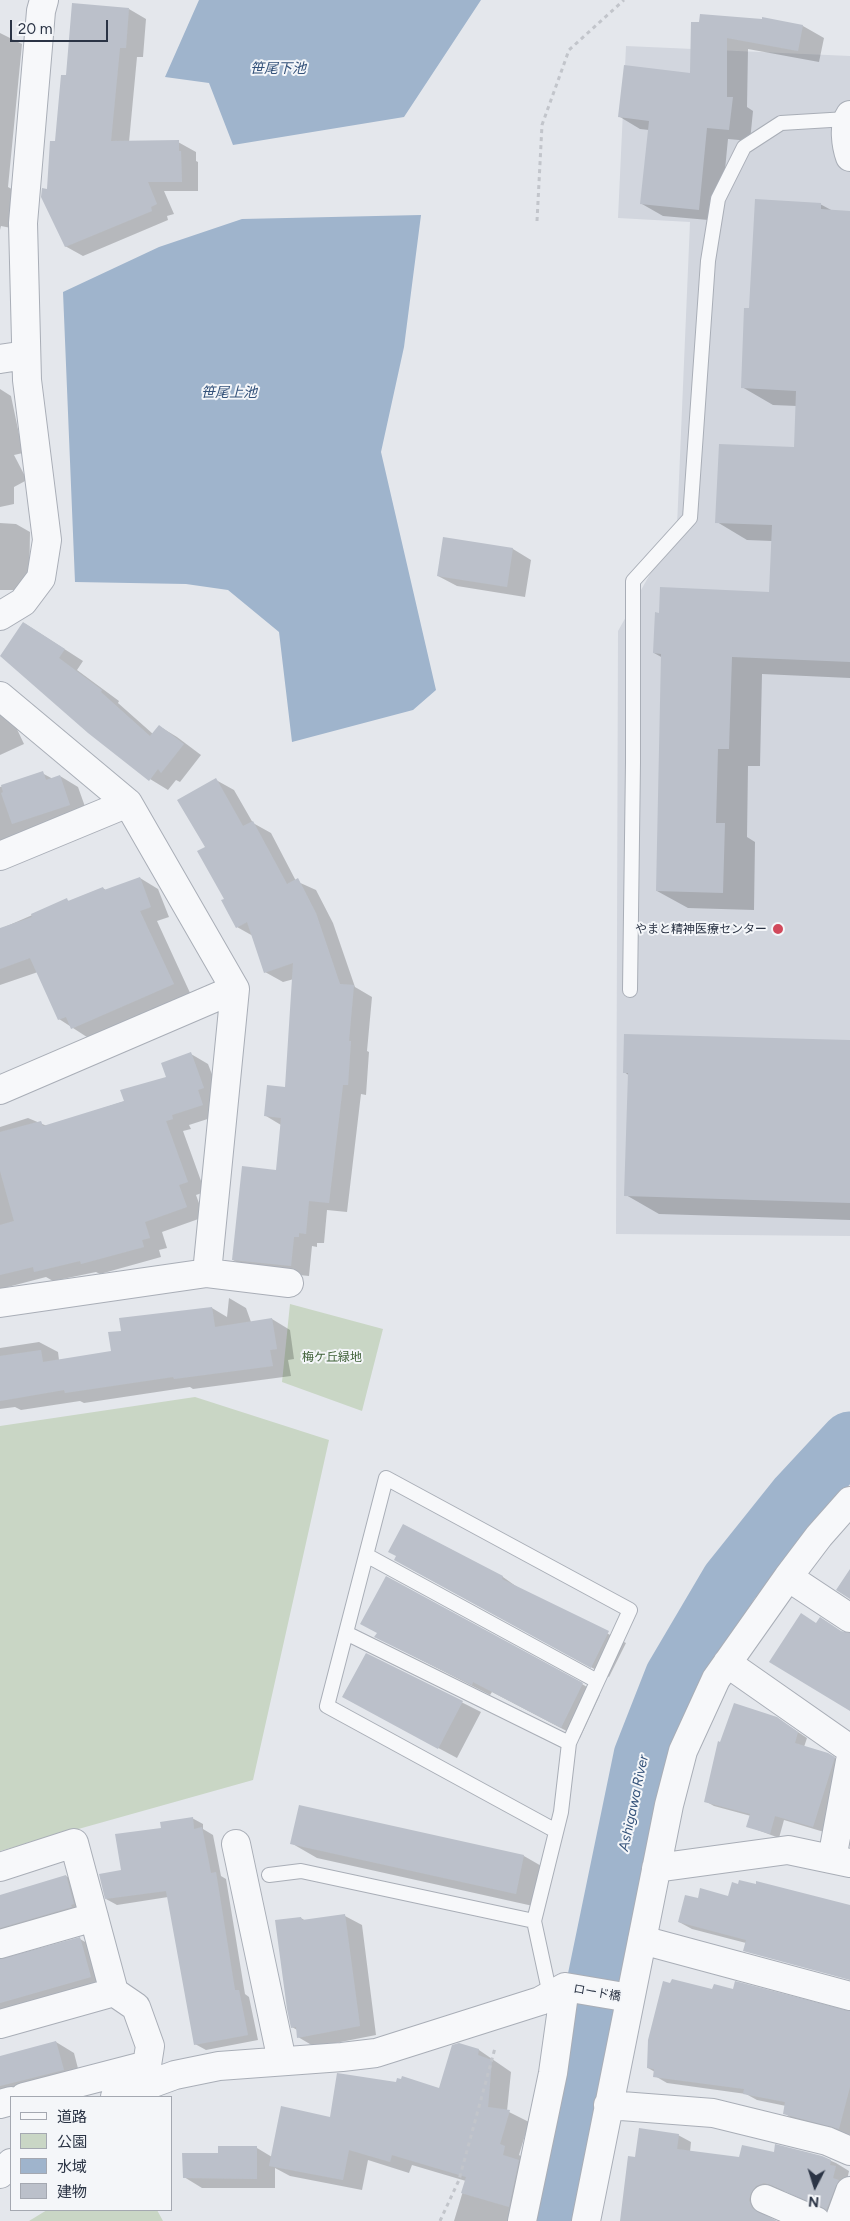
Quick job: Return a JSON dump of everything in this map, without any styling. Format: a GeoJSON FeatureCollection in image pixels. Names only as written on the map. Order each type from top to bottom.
{"type":"FeatureCollection","features":[{"type":"Feature","properties":{"kind":"street"},"geometry":{"type":"LineString","coordinates":[[0,616],[23,602],[40,578],[46,540],[26,355],[23,223],[41,11],[44,0]]}},
{"type":"Feature","properties":{"kind":"street"},"geometry":{"type":"LineString","coordinates":[[848,117],[847,149],[850,157]]}},
{"type":"Feature","properties":{"kind":"street"},"geometry":{"type":"LineString","coordinates":[[0,360],[26,355]]}},
{"type":"Feature","properties":{"kind":"street"},"geometry":{"type":"LineString","coordinates":[[0,696],[128,803],[235,988],[207,1273]]}},
{"type":"Feature","properties":{"kind":"street"},"geometry":{"type":"LineString","coordinates":[[0,856],[128,803]]}},
{"type":"Feature","properties":{"kind":"street"},"geometry":{"type":"LineString","coordinates":[[0,1090],[235,988]]}},
{"type":"Feature","properties":{"kind":"street"},"geometry":{"type":"LineString","coordinates":[[0,1303],[207,1273],[289,1283]]}},
{"type":"Feature","properties":{"kind":"street"},"geometry":{"type":"LineString","coordinates":[[586,2221],[669,1805],[684,1751],[716,1679],[788,1576],[819,1536],[850,1501]]}},
{"type":"Feature","properties":{"kind":"street"},"geometry":{"type":"LineString","coordinates":[[788,1576],[850,1618]]}},
{"type":"Feature","properties":{"kind":"street"},"geometry":{"type":"LineString","coordinates":[[727,1663],[850,1749]]}},
{"type":"Feature","properties":{"kind":"street"},"geometry":{"type":"LineString","coordinates":[[656,1868],[788,1850],[841,1861],[850,1761]]}},
{"type":"Feature","properties":{"kind":"street"},"geometry":{"type":"LineString","coordinates":[[0,1867],[74,1843],[114,1992],[136,2007],[150,2046],[146,2065],[28,2096]]}},
{"type":"Feature","properties":{"kind":"street"},"geometry":{"type":"LineString","coordinates":[[236,1844],[282,2061]]}},
{"type":"Feature","properties":{"kind":"street"},"geometry":{"type":"LineString","coordinates":[[0,1944],[94,1918]]}},
{"type":"Feature","properties":{"kind":"street"},"geometry":{"type":"LineString","coordinates":[[642,1940],[850,1996]]}},
{"type":"Feature","properties":{"kind":"street"},"geometry":{"type":"LineString","coordinates":[[118,2096],[175,2074],[219,2066],[342,2058],[376,2053],[505,2012],[557,1991],[552,2082],[522,2221]]}},
{"type":"Feature","properties":{"kind":"street","name":"ロード橋"},"geometry":{"type":"LineString","coordinates":[[557,1991],[630,1998]]}},
{"type":"Feature","properties":{"kind":"street"},"geometry":{"type":"LineString","coordinates":[[0,2024],[114,1992]]}},
{"type":"Feature","properties":{"kind":"street"},"geometry":{"type":"LineString","coordinates":[[608,2105],[713,2113],[827,2141],[850,2151]]}},
{"type":"Feature","properties":{"kind":"street"},"geometry":{"type":"LineString","coordinates":[[0,2174],[10,2164]]}},
{"type":"Feature","properties":{"kind":"street"},"geometry":{"type":"LineString","coordinates":[[839,2221],[850,2191]]}},
{"type":"Feature","properties":{"kind":"street"},"geometry":{"type":"LineString","coordinates":[[766,2199],[816,2221]]}},
{"type":"Feature","properties":{"kind":"lane"},"geometry":{"type":"LineString","coordinates":[[630,990],[634,694],[633,581],[690,518],[708,262],[718,198],[744,148],[781,124],[848,117]]}},
{"type":"Feature","properties":{"kind":"lane"},"geometry":{"type":"LineString","coordinates":[[556,1831],[327,1706],[386,1478],[630,1610],[569,1743],[561,1812],[534,1921],[557,1991]]}},
{"type":"Feature","properties":{"kind":"lane"},"geometry":{"type":"LineString","coordinates":[[366,1555],[597,1681]]}},
{"type":"Feature","properties":{"kind":"lane"},"geometry":{"type":"LineString","coordinates":[[346,1633],[569,1743]]}},
{"type":"Feature","properties":{"kind":"lane"},"geometry":{"type":"LineString","coordinates":[[270,1875],[301,1871],[534,1921]]}},
{"type":"Feature","properties":{"kind":"path"},"geometry":{"type":"LineString","coordinates":[[537,221],[542,125],[569,50],[624,0]]}},
{"type":"Feature","properties":{"kind":"path"},"geometry":{"type":"LineString","coordinates":[[440,2221],[458,2180],[505,2012]]}},
{"type":"Feature","properties":{"kind":"shaded area"},"geometry":{"type":"Polygon","coordinates":[[[626,46],[850,56],[850,1236],[616,1234],[618,631],[677,526],[690,222],[618,218],[626,46]]]}},
{"type":"Feature","properties":{"kind":"green space","name":"梅ケ丘緑地"},"geometry":{"type":"Polygon","coordinates":[[[290,1304],[383,1329],[362,1411],[282,1382],[290,1304]]]}},
{"type":"Feature","properties":{"kind":"green space"},"geometry":{"type":"Polygon","coordinates":[[[195,1397],[329,1440],[253,1780],[0,1851],[0,1426],[195,1397]]]}},
{"type":"Feature","properties":{"kind":"green space"},"geometry":{"type":"Polygon","coordinates":[[[45,2211],[158,2211],[163,2221],[29,2221],[45,2211]]]}},
{"type":"Feature","properties":{"kind":"water","name":"笹尾下池"},"geometry":{"type":"Polygon","coordinates":[[[199,0],[481,0],[404,117],[233,145],[209,83],[165,77],[199,0]]]}},
{"type":"Feature","properties":{"kind":"water","name":"笹尾上池"},"geometry":{"type":"Polygon","coordinates":[[[421,215],[404,347],[381,452],[436,690],[413,710],[292,742],[279,632],[228,590],[186,584],[75,582],[63,292],[159,247],[242,219],[421,215]]]}},
{"type":"Feature","properties":{"kind":"building"},"geometry":{"type":"Polygon","coordinates":[[[72,3],[129,8],[126,48],[120,48],[111,141],[179,140],[182,182],[148,182],[157,204],[151,207],[152,211],[65,247],[41,197],[42,188],[47,189],[50,141],[55,141],[61,75],[66,75],[72,3]]]}},
{"type":"Feature","properties":{"kind":"building"},"geometry":{"type":"Polygon","coordinates":[[[700,14],[762,19],[762,17],[803,25],[798,51],[727,38],[727,97],[733,97],[729,130],[707,128],[699,210],[640,204],[649,121],[618,117],[624,65],[690,73],[691,22],[699,22],[700,14]]]}},
{"type":"Feature","properties":{"kind":"building"},"geometry":{"type":"Polygon","coordinates":[[[755,199],[821,203],[821,209],[850,211],[850,662],[732,657],[729,749],[718,749],[716,823],[725,823],[723,893],[656,891],[661,654],[653,653],[655,612],[659,613],[660,587],[769,592],[772,525],[715,523],[719,444],[794,447],[796,391],[741,388],[744,308],[749,308],[755,199]]]}},
{"type":"Feature","properties":{"kind":"building"},"geometry":{"type":"Polygon","coordinates":[[[443,537],[513,548],[507,587],[437,576],[443,537]]]}},
{"type":"Feature","properties":{"kind":"building"},"geometry":{"type":"Polygon","coordinates":[[[23,622],[65,649],[59,658],[102,690],[101,692],[150,736],[159,725],[184,744],[161,773],[158,769],[149,781],[88,733],[0,656],[23,622]]]}},
{"type":"Feature","properties":{"kind":"building"},"geometry":{"type":"Polygon","coordinates":[[[43,771],[46,780],[60,775],[70,805],[12,824],[1,793],[3,792],[1,785],[43,771]]]}},
{"type":"Feature","properties":{"kind":"building"},"geometry":{"type":"Polygon","coordinates":[[[216,778],[243,826],[253,821],[287,884],[298,878],[316,913],[340,984],[354,985],[349,1041],[351,1041],[348,1085],[343,1085],[329,1203],[309,1201],[306,1234],[299,1233],[299,1237],[294,1237],[291,1266],[232,1260],[242,1166],[276,1170],[281,1118],[264,1116],[267,1085],[285,1087],[293,963],[264,973],[247,922],[236,928],[221,900],[224,899],[197,851],[205,847],[177,800],[216,778]]]}},
{"type":"Feature","properties":{"kind":"building"},"geometry":{"type":"Polygon","coordinates":[[[140,877],[151,907],[140,911],[174,984],[71,1029],[66,1017],[58,1020],[30,958],[0,969],[0,928],[32,917],[31,914],[67,898],[68,901],[103,887],[104,890],[140,877]]]}},
{"type":"Feature","properties":{"kind":"building"},"geometry":{"type":"Polygon","coordinates":[[[624,1034],[850,1040],[850,1203],[624,1196],[628,1073],[623,1073],[624,1034]]]}},
{"type":"Feature","properties":{"kind":"building"},"geometry":{"type":"Polygon","coordinates":[[[191,1052],[204,1088],[198,1090],[203,1105],[172,1115],[173,1119],[166,1121],[188,1182],[179,1185],[187,1207],[145,1222],[150,1238],[142,1240],[144,1247],[81,1264],[80,1261],[34,1272],[33,1267],[0,1275],[0,1225],[14,1221],[0,1171],[0,1132],[41,1121],[43,1126],[124,1101],[120,1090],[166,1077],[161,1063],[191,1052]]]}},
{"type":"Feature","properties":{"kind":"building"},"geometry":{"type":"Polygon","coordinates":[[[212,1307],[215,1327],[272,1318],[277,1349],[270,1350],[273,1366],[174,1379],[173,1377],[65,1393],[64,1390],[0,1401],[0,1356],[41,1350],[43,1362],[111,1351],[108,1332],[121,1331],[119,1318],[212,1307]]]}},
{"type":"Feature","properties":{"kind":"building"},"geometry":{"type":"Polygon","coordinates":[[[403,1524],[503,1576],[502,1579],[609,1631],[591,1668],[394,1560],[396,1556],[388,1552],[403,1524]]]}},
{"type":"Feature","properties":{"kind":"building"},"geometry":{"type":"Polygon","coordinates":[[[850,1569],[850,1599],[836,1590],[850,1569]]]}},
{"type":"Feature","properties":{"kind":"building"},"geometry":{"type":"Polygon","coordinates":[[[386,1576],[583,1683],[561,1728],[473,1682],[472,1685],[374,1637],[377,1633],[360,1624],[386,1576]]]}},
{"type":"Feature","properties":{"kind":"building"},"geometry":{"type":"Polygon","coordinates":[[[801,1613],[816,1623],[820,1617],[841,1631],[850,1633],[850,1711],[769,1662],[801,1613]]]}},
{"type":"Feature","properties":{"kind":"building"},"geometry":{"type":"Polygon","coordinates":[[[366,1653],[463,1701],[438,1749],[342,1697],[366,1653]]]}},
{"type":"Feature","properties":{"kind":"building"},"geometry":{"type":"Polygon","coordinates":[[[734,1703],[777,1717],[798,1732],[795,1743],[835,1757],[813,1827],[775,1816],[770,1834],[746,1827],[750,1814],[704,1802],[718,1741],[720,1742],[734,1703]]]}},
{"type":"Feature","properties":{"kind":"building"},"geometry":{"type":"Polygon","coordinates":[[[299,1805],[524,1855],[516,1894],[290,1844],[299,1805]]]}},
{"type":"Feature","properties":{"kind":"building"},"geometry":{"type":"Polygon","coordinates":[[[193,1817],[194,1829],[202,1827],[211,1873],[216,1872],[235,1990],[239,1990],[248,2035],[194,2045],[166,1891],[105,1899],[99,1874],[121,1870],[115,1834],[161,1828],[160,1822],[193,1817]]]}},
{"type":"Feature","properties":{"kind":"building"},"geometry":{"type":"Polygon","coordinates":[[[66,1875],[74,1904],[71,1905],[72,1907],[0,1928],[0,1895],[66,1875]]]}},
{"type":"Feature","properties":{"kind":"building"},"geometry":{"type":"Polygon","coordinates":[[[739,1880],[756,1884],[756,1881],[850,1905],[850,1980],[743,1951],[746,1940],[678,1922],[685,1895],[698,1898],[700,1888],[728,1896],[732,1882],[738,1884],[739,1880]]]}},
{"type":"Feature","properties":{"kind":"building"},"geometry":{"type":"Polygon","coordinates":[[[345,1914],[360,2026],[297,2038],[296,2027],[291,2028],[287,2009],[275,1920],[301,1917],[302,1920],[345,1914]]]}},
{"type":"Feature","properties":{"kind":"building"},"geometry":{"type":"Polygon","coordinates":[[[80,1937],[91,1977],[0,2003],[0,1959],[80,1937]]]}},
{"type":"Feature","properties":{"kind":"building"},"geometry":{"type":"Polygon","coordinates":[[[672,1979],[712,1989],[714,1984],[733,1989],[735,1981],[850,2011],[850,2087],[839,2129],[783,2114],[785,2102],[743,2094],[744,2089],[653,2077],[654,2069],[647,2068],[648,2040],[663,1981],[670,1983],[672,1979]]]}},
{"type":"Feature","properties":{"kind":"building"},"geometry":{"type":"Polygon","coordinates":[[[56,2041],[64,2070],[0,2086],[0,2056],[56,2041]]]}},
{"type":"Feature","properties":{"kind":"building"},"geometry":{"type":"Polygon","coordinates":[[[459,2043],[479,2049],[478,2055],[492,2060],[488,2107],[510,2110],[500,2144],[505,2146],[503,2155],[519,2160],[509,2207],[461,2193],[466,2177],[392,2155],[390,2162],[349,2150],[343,2180],[269,2166],[281,2106],[330,2117],[337,2073],[396,2082],[397,2078],[401,2079],[402,2076],[439,2088],[452,2045],[459,2043]]]}},
{"type":"Feature","properties":{"kind":"building"},"geometry":{"type":"Polygon","coordinates":[[[639,2128],[679,2134],[677,2149],[739,2157],[742,2145],[774,2152],[775,2144],[822,2156],[831,2160],[830,2165],[836,2166],[833,2178],[839,2180],[826,2210],[771,2185],[764,2183],[756,2186],[749,2200],[752,2208],[777,2221],[620,2221],[628,2156],[635,2157],[639,2128]]]}},
{"type":"Feature","properties":{"kind":"building"},"geometry":{"type":"Polygon","coordinates":[[[218,2146],[257,2146],[257,2179],[183,2178],[182,2153],[218,2153],[218,2146]]]}},
{"type":"Feature","properties":{"kind":"waterway","name":"Ashigawa River"},"geometry":{"type":"LineString","coordinates":[[547,2221],[643,1756],[674,1677],[730,1582],[798,1497],[850,1441]]}},
{"type":"Feature","properties":{"kind":"place","name":"やまと精神医療センター"},"geometry":{"type":"Point","coordinates":[778,929]}}]}
